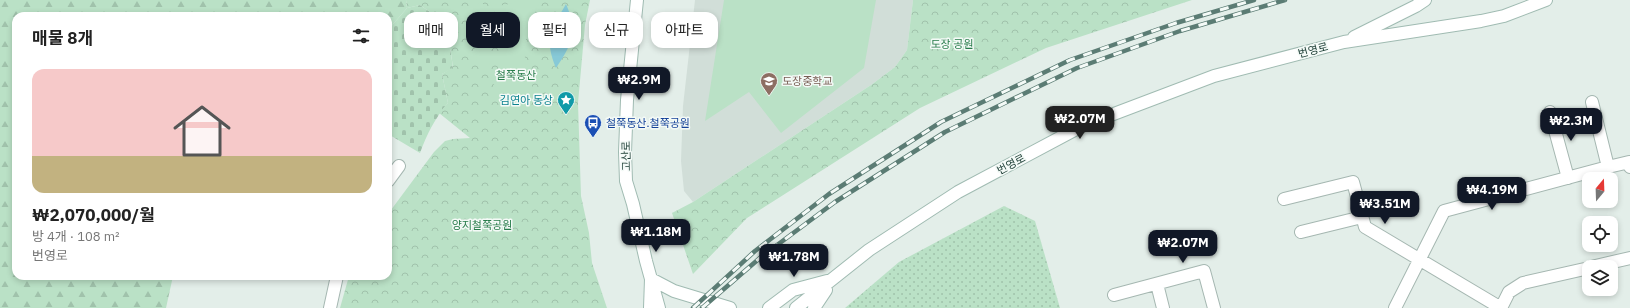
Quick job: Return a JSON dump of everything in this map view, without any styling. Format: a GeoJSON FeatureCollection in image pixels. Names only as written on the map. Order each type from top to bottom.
{"type":"FeatureCollection","features":[{"type":"Feature","properties":{"kind":"street","name":"고산로"},"geometry":{"type":"LineString","coordinates":[[637,0],[627,100],[625,152],[626,181],[659,308]]}},
{"type":"Feature","properties":{"kind":"street","name":"번영로"},"geometry":{"type":"LineString","coordinates":[[1344,42],[1425,0]]}},
{"type":"Feature","properties":{"kind":"street","name":"번영로"},"geometry":{"type":"LineString","coordinates":[[796,308],[869,250],[958,192],[1082,126],[1214,76],[1344,42],[1481,21],[1504,16],[1546,0]]}},
{"type":"Feature","properties":{"kind":"street"},"geometry":{"type":"LineString","coordinates":[[1592,102],[1608,167]]}},
{"type":"Feature","properties":{"kind":"street"},"geometry":{"type":"LineString","coordinates":[[1550,112],[1568,178]]}},
{"type":"Feature","properties":{"kind":"street"},"geometry":{"type":"LineString","coordinates":[[1395,308],[1444,211],[1629,162],[1630,167]]}},
{"type":"Feature","properties":{"kind":"street"},"geometry":{"type":"LineString","coordinates":[[392,176],[399,166]]}},
{"type":"Feature","properties":{"kind":"street"},"geometry":{"type":"LineString","coordinates":[[1284,199],[1353,182],[1365,227],[1501,308],[1509,292],[1522,283],[1582,269]]}},
{"type":"Feature","properties":{"kind":"street"},"geometry":{"type":"LineString","coordinates":[[1301,232],[1362,217]]}},
{"type":"Feature","properties":{"kind":"street"},"geometry":{"type":"LineString","coordinates":[[1618,261],[1630,258]]}},
{"type":"Feature","properties":{"kind":"street"},"geometry":{"type":"LineString","coordinates":[[1114,295],[1204,271],[1214,308]]}},
{"type":"Feature","properties":{"kind":"street"},"geometry":{"type":"LineString","coordinates":[[650,308],[651,279],[674,291],[730,308]]}},
{"type":"Feature","properties":{"kind":"street"},"geometry":{"type":"LineString","coordinates":[[769,308],[793,290],[834,279]]}},
{"type":"Feature","properties":{"kind":"street"},"geometry":{"type":"LineString","coordinates":[[814,308],[834,279]]}},
{"type":"Feature","properties":{"kind":"street"},"geometry":{"type":"LineString","coordinates":[[330,308],[336,280]]}},
{"type":"Feature","properties":{"kind":"street"},"geometry":{"type":"LineString","coordinates":[[1157,284],[1163,308]]}},
{"type":"Feature","properties":{"kind":"shaded area","name":"도장중학교"},"geometry":{"type":"Polygon","coordinates":[[[695,0],[913,0],[907,50],[895,67],[871,85],[693,202],[684,191],[681,161],[683,106],[690,48],[718,48],[718,12],[694,12],[695,0]]]}},
{"type":"Feature","properties":{"kind":"green space"},"geometry":{"type":"Polygon","coordinates":[[[0,0],[406,0],[407,8],[392,25],[392,12],[12,12],[12,280],[172,280],[166,308],[0,308],[0,0]]]}},
{"type":"Feature","properties":{"kind":"green space","name":"양지철쭉공원"},"geometry":{"type":"Polygon","coordinates":[[[406,0],[590,0],[585,25],[578,103],[581,196],[589,233],[592,263],[607,308],[340,308],[348,280],[392,280],[392,209],[434,152],[445,141],[470,138],[439,113],[448,103],[442,74],[453,67],[450,48],[458,48],[458,12],[430,12],[420,5],[407,8],[406,0]]]}},
{"type":"Feature","properties":{"kind":"green space","name":"철쭉동산"},"geometry":{"type":"Polygon","coordinates":[[[518,0],[542,0],[539,3],[536,12],[528,12],[528,33],[525,45],[525,62],[528,76],[534,91],[534,99],[524,109],[492,83],[498,75],[499,48],[520,48],[520,12],[495,12],[489,2],[497,5],[511,4],[518,0]]]}},
{"type":"Feature","properties":{"kind":"green space"},"geometry":{"type":"Polygon","coordinates":[[[724,0],[876,0],[864,68],[781,133],[749,92],[705,121],[716,48],[718,48],[718,38],[724,0]]]}},
{"type":"Feature","properties":{"kind":"green space","name":"도장 공원"},"geometry":{"type":"Polygon","coordinates":[[[913,0],[1192,0],[1046,48],[920,108],[747,218],[693,274],[672,213],[693,202],[871,85],[895,67],[907,50],[913,0]]]}},
{"type":"Feature","properties":{"kind":"green space"},"geometry":{"type":"Polygon","coordinates":[[[482,1],[486,12],[474,12],[482,1]]]}},
{"type":"Feature","properties":{"kind":"green space"},"geometry":{"type":"Polygon","coordinates":[[[420,5],[430,12],[404,12],[404,48],[450,48],[453,68],[442,74],[448,103],[432,126],[420,153],[392,136],[392,25],[407,8],[420,5]]]}},
{"type":"Feature","properties":{"kind":"green space"},"geometry":{"type":"Polygon","coordinates":[[[475,48],[491,48],[489,66],[477,60],[475,48]]]}},
{"type":"Feature","properties":{"kind":"green space"},"geometry":{"type":"Polygon","coordinates":[[[1004,206],[1035,221],[1060,308],[845,308],[899,262],[1004,206]]]}},
{"type":"Feature","properties":{"kind":"water"},"geometry":{"type":"Polygon","coordinates":[[[566,4],[569,12],[561,12],[566,4]]]}},
{"type":"Feature","properties":{"kind":"water"},"geometry":{"type":"Polygon","coordinates":[[[568,48],[556,68],[552,58],[550,49],[568,48]]]}},
{"type":"Feature","properties":{"kind":"railway"},"geometry":{"type":"LineString","coordinates":[[693,308],[755,251],[829,194],[941,122],[1070,60],[1176,23],[1254,0]]}},
{"type":"Feature","properties":{"kind":"railway"},"geometry":{"type":"LineString","coordinates":[[702,308],[761,257],[835,202],[945,132],[1077,68],[1180,31],[1285,0]]}},
{"type":"Feature","properties":{"kind":"place","name":"도장중학교"},"geometry":{"type":"Point","coordinates":[769,96]}},
{"type":"Feature","properties":{"kind":"place","name":"김연아 동상"},"geometry":{"type":"Point","coordinates":[566,115]}},
{"type":"Feature","properties":{"kind":"place","name":"철쭉동산.철쭉공원"},"geometry":{"type":"Point","coordinates":[593,138]}}]}
